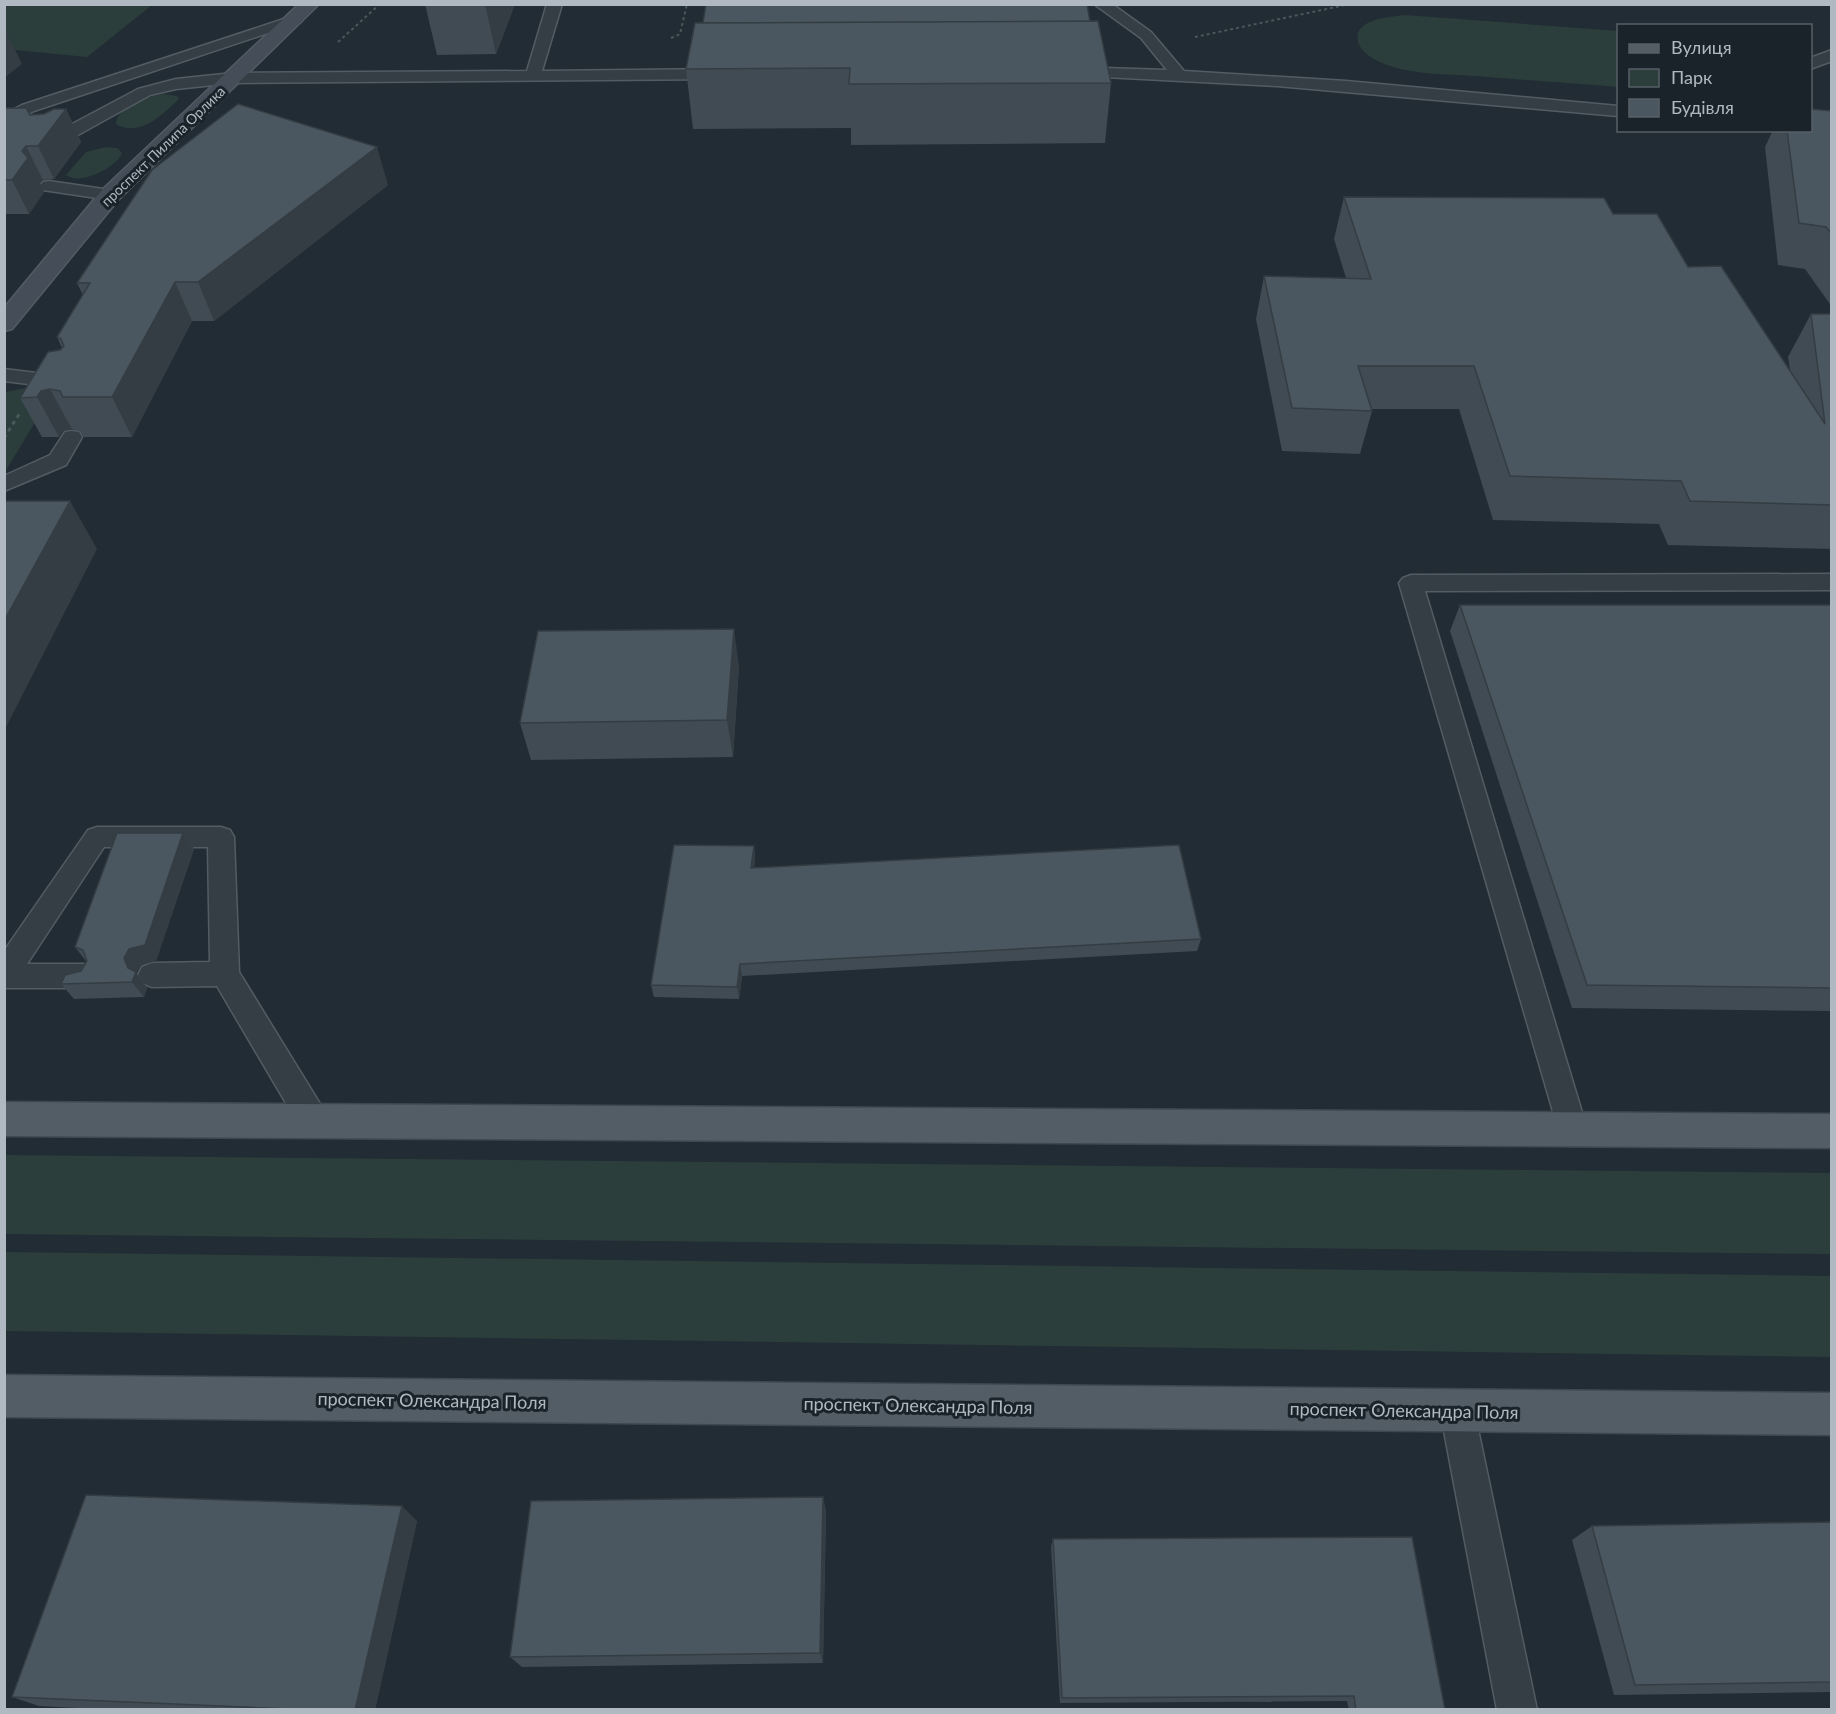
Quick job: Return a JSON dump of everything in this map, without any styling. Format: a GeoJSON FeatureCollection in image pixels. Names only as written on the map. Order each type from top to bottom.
{"type":"FeatureCollection","features":[{"type":"Feature","properties":{"kind":"main road","name":"проспект Пилипа Орлика"},"geometry":{"type":"LineString","coordinates":[[4,324],[110,195],[303,12]]}},
{"type":"Feature","properties":{"kind":"main road"},"geometry":{"type":"LineString","coordinates":[[4,1119],[1832,1131]]}},
{"type":"Feature","properties":{"kind":"main road","name":"проспект Олександра Поля"},"geometry":{"type":"LineString","coordinates":[[4,1395],[1832,1414]]}},
{"type":"Feature","properties":{"kind":"lane"},"geometry":{"type":"LineString","coordinates":[[533,76],[555,4]]}},
{"type":"Feature","properties":{"kind":"lane"},"geometry":{"type":"LineString","coordinates":[[1101,4],[1146,34],[1178,74]]}},
{"type":"Feature","properties":{"kind":"lane"},"geometry":{"type":"LineString","coordinates":[[4,121],[28,108],[303,12]]}},
{"type":"Feature","properties":{"kind":"lane"},"geometry":{"type":"LineString","coordinates":[[1812,63],[1832,55]]}},
{"type":"Feature","properties":{"kind":"lane"},"geometry":{"type":"LineString","coordinates":[[1051,72],[1178,74],[1331,83],[1617,111]]}},
{"type":"Feature","properties":{"kind":"lane"},"geometry":{"type":"LineString","coordinates":[[52,142],[144,92],[176,84],[233,78],[739,74]]}},
{"type":"Feature","properties":{"kind":"lane"},"geometry":{"type":"LineString","coordinates":[[49,186],[110,195]]}},
{"type":"Feature","properties":{"kind":"lane"},"geometry":{"type":"LineString","coordinates":[[4,375],[73,384]]}},
{"type":"Feature","properties":{"kind":"lane"},"geometry":{"type":"LineString","coordinates":[[4,484],[58,460],[72,437]]}},
{"type":"Feature","properties":{"kind":"lane"},"geometry":{"type":"LineString","coordinates":[[1572,1129],[1411,583],[1832,582]]}},
{"type":"Feature","properties":{"kind":"lane"},"geometry":{"type":"LineString","coordinates":[[4,976],[97,837],[221,837],[225,974],[314,1122]]}},
{"type":"Feature","properties":{"kind":"lane"},"geometry":{"type":"LineString","coordinates":[[152,975],[225,974]]}},
{"type":"Feature","properties":{"kind":"lane"},"geometry":{"type":"LineString","coordinates":[[4,976],[83,976]]}},
{"type":"Feature","properties":{"kind":"lane"},"geometry":{"type":"LineString","coordinates":[[1458,1410],[1517,1710]]}},
{"type":"Feature","properties":{"kind":"path"},"geometry":{"type":"LineString","coordinates":[[297,78],[380,4]]}},
{"type":"Feature","properties":{"kind":"path"},"geometry":{"type":"LineString","coordinates":[[1178,74],[1190,38],[1350,4]]}},
{"type":"Feature","properties":{"kind":"path"},"geometry":{"type":"LineString","coordinates":[[4,438],[42,379]]}},
{"type":"Feature","properties":{"kind":"green space"},"geometry":{"type":"Polygon","coordinates":[[[4,5],[152,5],[87,57],[5,49],[4,5]]]}},
{"type":"Feature","properties":{"kind":"green space"},"geometry":{"type":"Polygon","coordinates":[[[1405,15],[1617,31],[1617,87],[1415,72],[1391,66],[1363,51],[1359,45],[1358,34],[1361,28],[1374,20],[1405,15]]]}},
{"type":"Feature","properties":{"kind":"green space"},"geometry":{"type":"Polygon","coordinates":[[[164,94],[177,96],[179,99],[150,122],[134,128],[125,128],[116,124],[127,107],[150,97],[164,94]]]}},
{"type":"Feature","properties":{"kind":"green space"},"geometry":{"type":"Polygon","coordinates":[[[106,147],[117,148],[122,153],[113,164],[88,177],[72,178],[66,175],[86,152],[106,147]]]}},
{"type":"Feature","properties":{"kind":"green space"},"geometry":{"type":"Polygon","coordinates":[[[31,387],[52,394],[5,472],[5,392],[31,387]]]}},
{"type":"Feature","properties":{"kind":"green space"},"geometry":{"type":"Polygon","coordinates":[[[4,1155],[1831,1173],[1831,1254],[5,1234],[4,1155]]]}},
{"type":"Feature","properties":{"kind":"green space"},"geometry":{"type":"Polygon","coordinates":[[[5,1252],[1831,1276],[1831,1357],[5,1331],[5,1252]]]}},
{"type":"Feature","properties":{"kind":"building"},"geometry":{"type":"Polygon","coordinates":[[[706,4],[1087,4],[1090,22],[703,23],[706,4]]]}},
{"type":"Feature","properties":{"kind":"building"},"geometry":{"type":"Polygon","coordinates":[[[1098,21],[1111,83],[849,84],[850,68],[686,69],[695,23],[1098,21]]]}},
{"type":"Feature","properties":{"kind":"building"},"geometry":{"type":"Polygon","coordinates":[[[238,104],[377,147],[198,282],[175,282],[112,397],[63,397],[60,391],[50,389],[41,391],[37,397],[20,398],[48,352],[60,350],[64,346],[61,339],[57,337],[90,283],[77,283],[152,170],[238,104]]]}},
{"type":"Feature","properties":{"kind":"building"},"geometry":{"type":"Polygon","coordinates":[[[4,108],[26,108],[30,115],[44,114],[54,109],[66,109],[38,146],[26,146],[22,151],[28,158],[12,180],[4,180],[4,108]]]}},
{"type":"Feature","properties":{"kind":"building"},"geometry":{"type":"Polygon","coordinates":[[[1812,109],[1832,111],[1832,234],[1826,227],[1799,223],[1787,132],[1812,132],[1812,109]]]}},
{"type":"Feature","properties":{"kind":"building"},"geometry":{"type":"Polygon","coordinates":[[[1344,197],[1604,198],[1613,214],[1657,214],[1688,267],[1721,266],[1825,424],[1811,314],[1832,314],[1832,505],[1690,501],[1681,481],[1510,476],[1474,366],[1358,366],[1372,411],[1292,408],[1264,276],[1371,279],[1344,197]]]}},
{"type":"Feature","properties":{"kind":"building"},"geometry":{"type":"Polygon","coordinates":[[[4,501],[70,501],[4,621],[4,501]]]}},
{"type":"Feature","properties":{"kind":"building"},"geometry":{"type":"Polygon","coordinates":[[[1460,605],[1832,605],[1832,988],[1587,985],[1460,605]]]}},
{"type":"Feature","properties":{"kind":"building"},"geometry":{"type":"Polygon","coordinates":[[[734,629],[727,720],[520,723],[538,631],[734,629]]]}},
{"type":"Feature","properties":{"kind":"building"},"geometry":{"type":"Polygon","coordinates":[[[117,833],[183,833],[145,945],[129,949],[124,958],[128,968],[136,972],[132,982],[61,984],[65,975],[81,971],[87,961],[83,950],[75,947],[117,833]]]}},
{"type":"Feature","properties":{"kind":"building"},"geometry":{"type":"Polygon","coordinates":[[[674,845],[754,846],[751,868],[1179,845],[1201,939],[740,964],[737,987],[651,985],[674,845]]]}},
{"type":"Feature","properties":{"kind":"building"},"geometry":{"type":"Polygon","coordinates":[[[86,1495],[402,1506],[355,1710],[12,1697],[86,1495]]]}},
{"type":"Feature","properties":{"kind":"building"},"geometry":{"type":"Polygon","coordinates":[[[823,1497],[820,1653],[510,1657],[531,1501],[823,1497]]]}},
{"type":"Feature","properties":{"kind":"building"},"geometry":{"type":"Polygon","coordinates":[[[1832,1522],[1832,1682],[1635,1685],[1592,1526],[1832,1522]]]}},
{"type":"Feature","properties":{"kind":"building"},"geometry":{"type":"Polygon","coordinates":[[[1412,1537],[1445,1710],[1356,1710],[1354,1696],[1062,1698],[1053,1539],[1412,1537]]]}}]}
